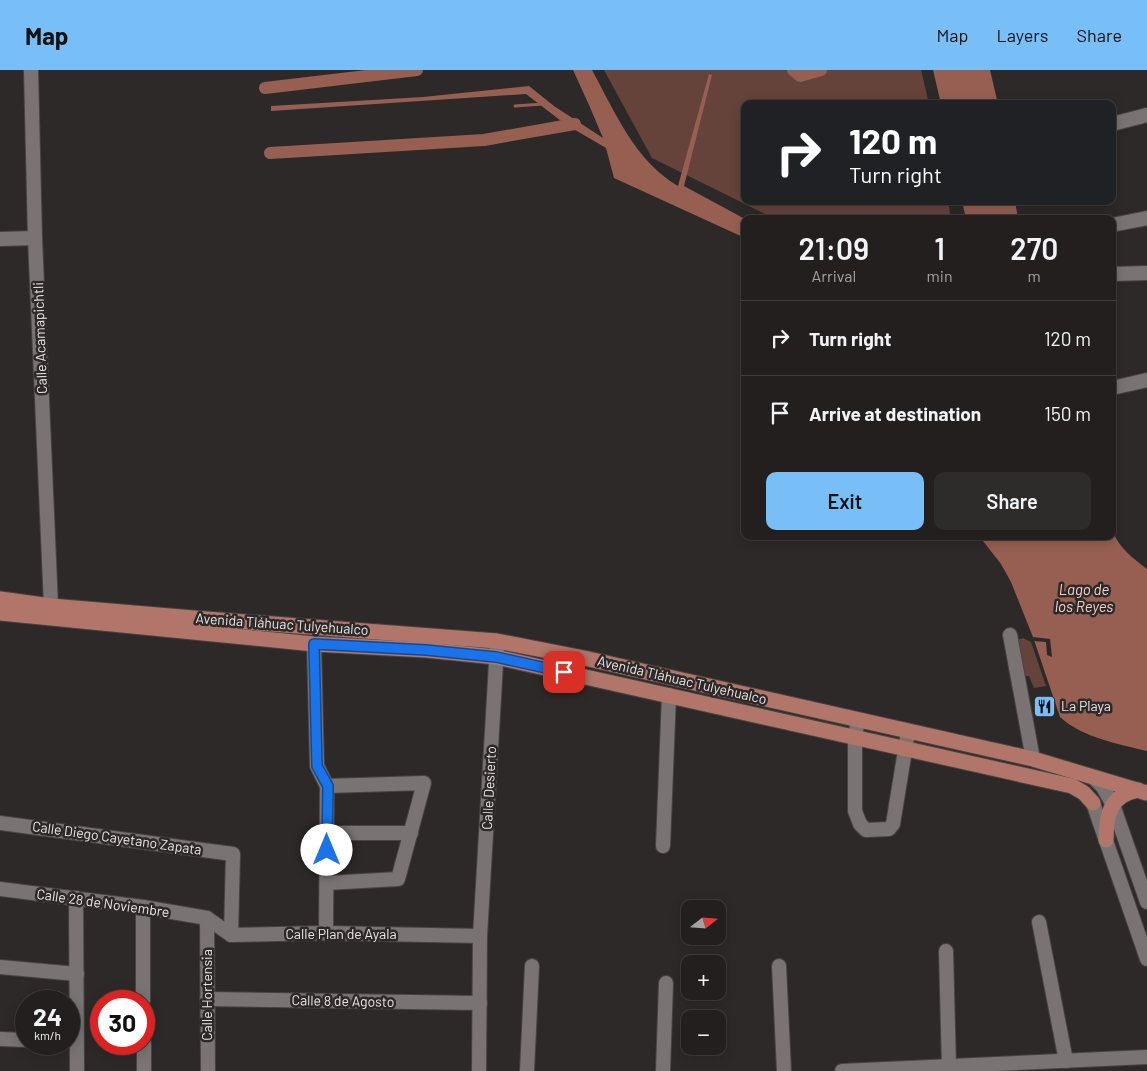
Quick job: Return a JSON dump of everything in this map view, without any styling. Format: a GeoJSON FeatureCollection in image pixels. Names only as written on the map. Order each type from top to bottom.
{"type":"FeatureCollection","features":[{"type":"Feature","properties":{"kind":"main road","name":"Avenida Tláhuac Tulyehualco"},"geometry":{"type":"LineString","coordinates":[[0,599],[192,625],[314,644],[496,657],[1072,786],[1084,793],[1093,803]]}},
{"type":"Feature","properties":{"kind":"main road","name":"Avenida Tláhuac Tulyehualco"},"geometry":{"type":"LineString","coordinates":[[0,613],[192,625],[375,631],[497,641],[584,658],[1033,759],[1143,792]]}},
{"type":"Feature","properties":{"kind":"main road"},"geometry":{"type":"LineString","coordinates":[[374,647],[375,631]]}},
{"type":"Feature","properties":{"kind":"main road"},"geometry":{"type":"LineString","coordinates":[[444,652],[446,636]]}},
{"type":"Feature","properties":{"kind":"main road"},"geometry":{"type":"LineString","coordinates":[[580,675],[584,658]]}},
{"type":"Feature","properties":{"kind":"main road"},"geometry":{"type":"LineString","coordinates":[[669,695],[671,678]]}},
{"type":"Feature","properties":{"kind":"main road"},"geometry":{"type":"LineString","coordinates":[[1106,840],[1106,826],[1109,813],[1119,797],[1127,792],[1143,792]]}},
{"type":"Feature","properties":{"kind":"street","name":"Calle Acamapichtli"},"geometry":{"type":"LineString","coordinates":[[31,70],[35,238],[51,606]]}},
{"type":"Feature","properties":{"kind":"street"},"geometry":{"type":"LineString","coordinates":[[1116,123],[1147,115]]}},
{"type":"Feature","properties":{"kind":"street"},"geometry":{"type":"LineString","coordinates":[[1116,224],[1147,218]]}},
{"type":"Feature","properties":{"kind":"street"},"geometry":{"type":"LineString","coordinates":[[0,239],[35,238]]}},
{"type":"Feature","properties":{"kind":"street"},"geometry":{"type":"LineString","coordinates":[[1116,274],[1147,273]]}},
{"type":"Feature","properties":{"kind":"street"},"geometry":{"type":"LineString","coordinates":[[1116,387],[1147,380]]}},
{"type":"Feature","properties":{"kind":"street"},"geometry":{"type":"LineString","coordinates":[[1010,635],[1033,759]]}},
{"type":"Feature","properties":{"kind":"street","name":"Calle Desierto"},"geometry":{"type":"LineString","coordinates":[[479,1071],[480,936],[497,641]]}},
{"type":"Feature","properties":{"kind":"street"},"geometry":{"type":"LineString","coordinates":[[314,644],[317,766],[328,786],[326,934]]}},
{"type":"Feature","properties":{"kind":"street"},"geometry":{"type":"LineString","coordinates":[[663,846],[669,695]]}},
{"type":"Feature","properties":{"kind":"street"},"geometry":{"type":"LineString","coordinates":[[858,720],[855,811],[860,824],[866,830],[889,829],[893,824],[908,732]]}},
{"type":"Feature","properties":{"kind":"street"},"geometry":{"type":"LineString","coordinates":[[1092,777],[1103,787],[1114,805],[1146,894]]}},
{"type":"Feature","properties":{"kind":"street"},"geometry":{"type":"LineString","coordinates":[[327,883],[398,879],[424,783],[328,786]]}},
{"type":"Feature","properties":{"kind":"street"},"geometry":{"type":"LineString","coordinates":[[1093,803],[1147,959]]}},
{"type":"Feature","properties":{"kind":"street","name":"Calle Diego Cayetano Zapata"},"geometry":{"type":"LineString","coordinates":[[0,826],[233,854],[230,935]]}},
{"type":"Feature","properties":{"kind":"street"},"geometry":{"type":"LineString","coordinates":[[327,833],[411,833]]}},
{"type":"Feature","properties":{"kind":"street","name":"Calle 28 de Noviembre"},"geometry":{"type":"LineString","coordinates":[[0,889],[143,907],[207,918]]}},
{"type":"Feature","properties":{"kind":"street"},"geometry":{"type":"LineString","coordinates":[[76,898],[76,990]]}},
{"type":"Feature","properties":{"kind":"street"},"geometry":{"type":"LineString","coordinates":[[143,907],[143,990]]}},
{"type":"Feature","properties":{"kind":"street"},"geometry":{"type":"LineString","coordinates":[[207,918],[230,935]]}},
{"type":"Feature","properties":{"kind":"street","name":"Calle Hortensia"},"geometry":{"type":"LineString","coordinates":[[207,918],[208,1071]]}},
{"type":"Feature","properties":{"kind":"street"},"geometry":{"type":"LineString","coordinates":[[1038,922],[1058,1065]]}},
{"type":"Feature","properties":{"kind":"street","name":"Calle Plan de Ayala"},"geometry":{"type":"LineString","coordinates":[[230,935],[480,936]]}},
{"type":"Feature","properties":{"kind":"street"},"geometry":{"type":"LineString","coordinates":[[946,951],[950,1067]]}},
{"type":"Feature","properties":{"kind":"street"},"geometry":{"type":"LineString","coordinates":[[526,1071],[532,966]]}},
{"type":"Feature","properties":{"kind":"street"},"geometry":{"type":"LineString","coordinates":[[779,966],[784,1071]]}},
{"type":"Feature","properties":{"kind":"street"},"geometry":{"type":"LineString","coordinates":[[0,967],[77,974]]}},
{"type":"Feature","properties":{"kind":"street"},"geometry":{"type":"LineString","coordinates":[[663,1071],[666,982]]}},
{"type":"Feature","properties":{"kind":"street","name":"Calle 8 de Agosto"},"geometry":{"type":"LineString","coordinates":[[207,999],[480,1003]]}},
{"type":"Feature","properties":{"kind":"street"},"geometry":{"type":"LineString","coordinates":[[0,1039],[15,1040]]}},
{"type":"Feature","properties":{"kind":"street"},"geometry":{"type":"LineString","coordinates":[[75,1055],[77,1071]]}},
{"type":"Feature","properties":{"kind":"street"},"geometry":{"type":"LineString","coordinates":[[144,1055],[144,1071]]}},
{"type":"Feature","properties":{"kind":"street"},"geometry":{"type":"LineString","coordinates":[[842,1071],[1058,1065],[1147,1057]]}},
{"type":"Feature","properties":{"kind":"shaded area"},"geometry":{"type":"Polygon","coordinates":[[[604,70],[921,70],[928,100],[741,100],[741,202],[652,158],[604,70]]]}},
{"type":"Feature","properties":{"kind":"shaded area"},"geometry":{"type":"Polygon","coordinates":[[[747,205],[949,205],[950,215],[767,215],[747,205]]]}},
{"type":"Feature","properties":{"kind":"shaded area"},"geometry":{"type":"Polygon","coordinates":[[[1023,638],[1031,642],[1046,686],[1034,688],[1029,676],[1023,676],[1017,640],[1023,638]]]}},
{"type":"Feature","properties":{"kind":"water"},"geometry":{"type":"Polygon","coordinates":[[[573,70],[592,70],[618,119],[638,149],[663,176],[678,186],[709,74],[712,75],[684,186],[741,217],[741,236],[614,178],[606,148],[565,124],[526,94],[271,111],[271,106],[423,97],[529,86],[554,106],[603,138],[573,70]]]}},
{"type":"Feature","properties":{"kind":"water"},"geometry":{"type":"Polygon","coordinates":[[[933,70],[990,70],[997,100],[940,100],[933,70]]]}},
{"type":"Feature","properties":{"kind":"water"},"geometry":{"type":"Polygon","coordinates":[[[963,205],[1016,205],[1017,215],[965,215],[963,205]]]}},
{"type":"Feature","properties":{"kind":"water","name":"Lago de los Reyes"},"geometry":{"type":"Polygon","coordinates":[[[1116,538],[1132,557],[1147,569],[1147,751],[1090,735],[1060,717],[1033,637],[1011,582],[1001,564],[982,540],[1116,540],[1116,538]]]}},
{"type":"Feature","properties":{"kind":"pier"},"geometry":{"type":"Polygon","coordinates":[[[1033,637],[1050,639],[1052,657],[1047,655],[1046,642],[1034,641],[1033,637]]]}},
{"type":"Feature","properties":{"kind":"waterway"},"geometry":{"type":"LineString","coordinates":[[265,88],[417,70]]}},
{"type":"Feature","properties":{"kind":"waterway"},"geometry":{"type":"LineString","coordinates":[[793,70],[800,76],[821,70]]}},
{"type":"Feature","properties":{"kind":"waterway"},"geometry":{"type":"LineString","coordinates":[[515,106],[543,104]]}},
{"type":"Feature","properties":{"kind":"waterway"},"geometry":{"type":"LineString","coordinates":[[270,153],[484,140],[575,124]]}},
{"type":"Feature","properties":{"kind":"place","name":"La Playa"},"geometry":{"type":"Point","coordinates":[1045,706]}},
{"type":"Feature","properties":{"kind":"route"},"geometry":{"type":"LineString","coordinates":[[327,850],[328,786],[317,766],[314,644],[426,650],[496,657],[564,672]]}}]}
